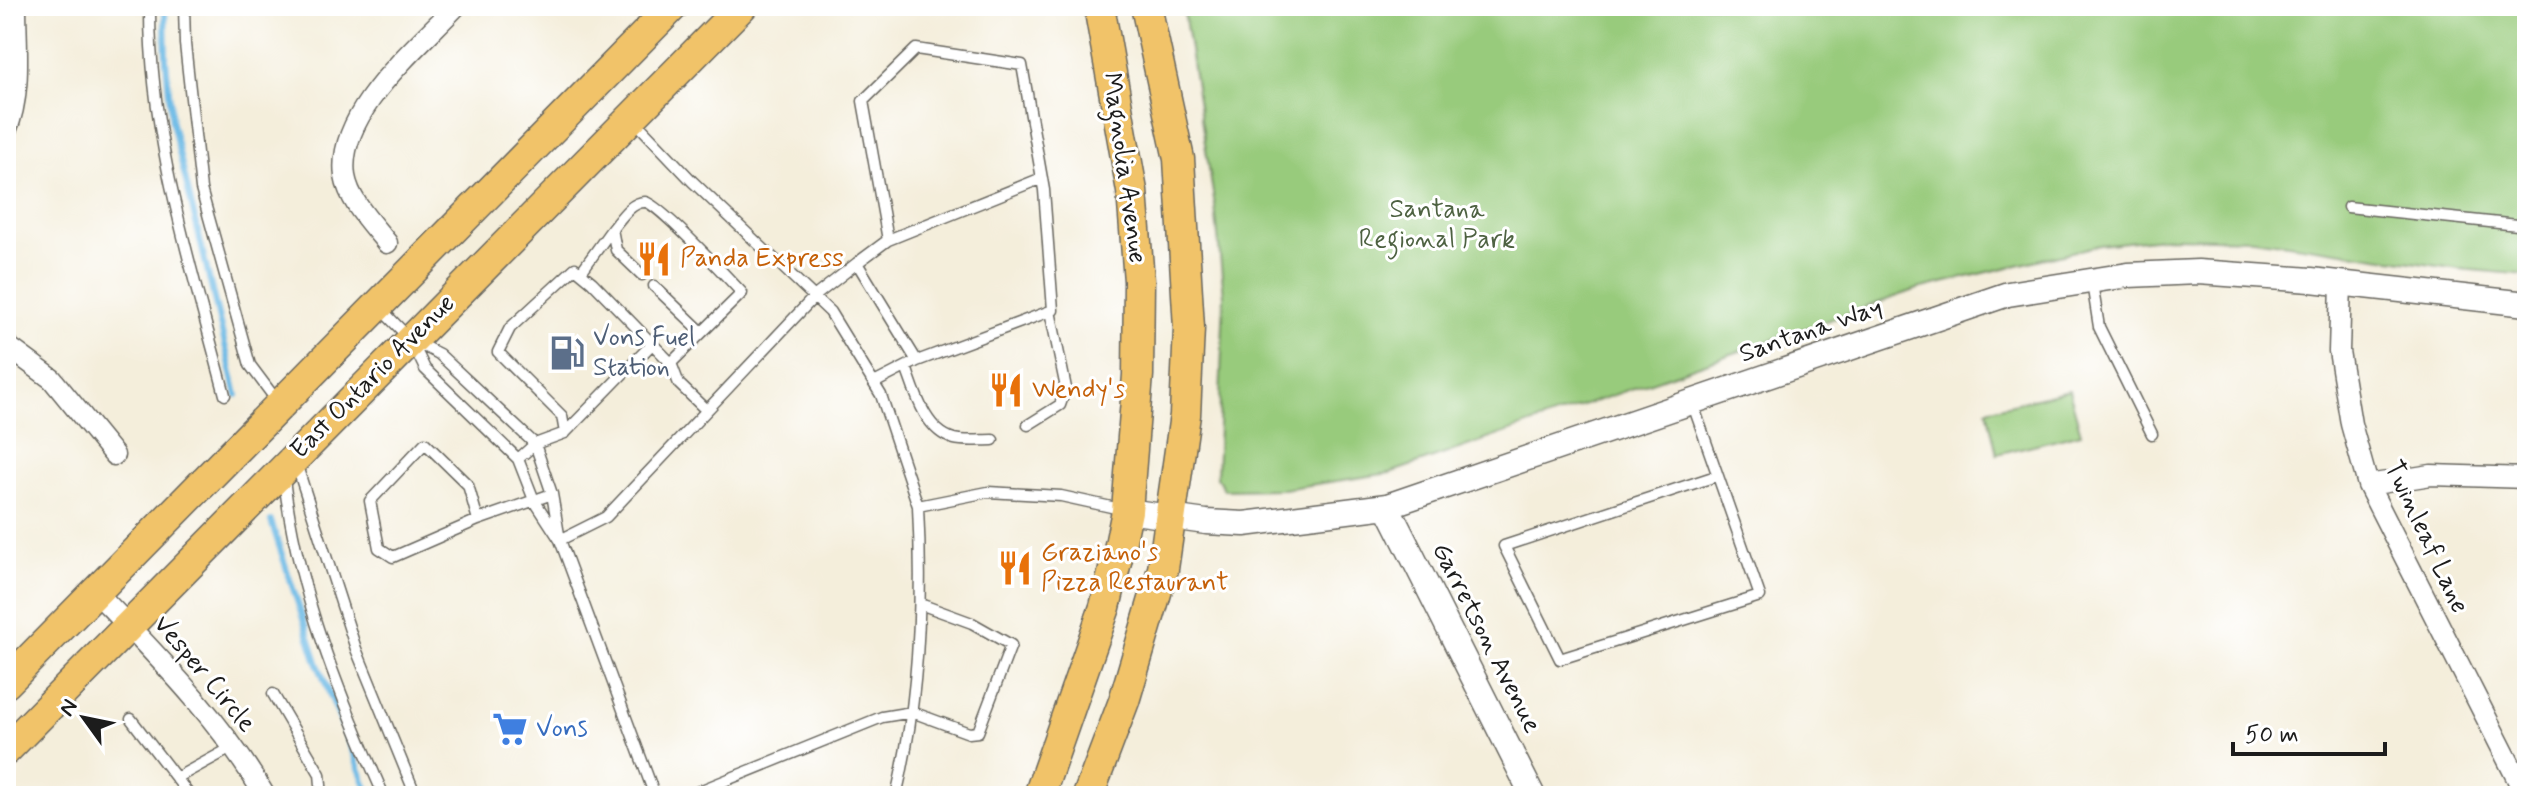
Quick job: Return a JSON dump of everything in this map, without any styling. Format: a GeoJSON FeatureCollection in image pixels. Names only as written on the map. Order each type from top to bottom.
{"type":"FeatureCollection","features":[{"type":"Feature","properties":{"kind":"main road","name":"East Ontario Avenue"},"geometry":{"type":"LineString","coordinates":[[6,683],[673,6]]}},
{"type":"Feature","properties":{"kind":"main road","name":"East Ontario Avenue"},"geometry":{"type":"LineString","coordinates":[[6,750],[742,6]]}},
{"type":"Feature","properties":{"kind":"main road","name":"Magnolia Avenue"},"geometry":{"type":"LineString","coordinates":[[1039,796],[1105,607],[1127,511],[1138,375],[1139,281],[1132,191],[1099,6]]}},
{"type":"Feature","properties":{"kind":"main road","name":"Magnolia Avenue"},"geometry":{"type":"LineString","coordinates":[[1088,796],[1129,687],[1163,569],[1185,415],[1189,328],[1179,159],[1146,6]]}},
{"type":"Feature","properties":{"kind":"street"},"geometry":{"type":"LineString","coordinates":[[6,131],[12,118],[16,80],[16,6]]}},
{"type":"Feature","properties":{"kind":"street"},"geometry":{"type":"LineString","coordinates":[[387,243],[357,205],[345,177],[347,149],[356,119],[374,93],[456,6]]}},
{"type":"Feature","properties":{"kind":"street","name":"Santana Way"},"geometry":{"type":"LineString","coordinates":[[1127,511],[1244,524],[1387,506],[2008,294],[2128,275],[2198,272],[2341,283],[2527,304]]}},
{"type":"Feature","properties":{"kind":"street","name":"Twinleaf Lane"},"geometry":{"type":"LineString","coordinates":[[2341,283],[2339,351],[2351,424],[2368,485],[2526,796]]}},
{"type":"Feature","properties":{"kind":"street"},"geometry":{"type":"LineString","coordinates":[[6,345],[52,379],[114,455]]}},
{"type":"Feature","properties":{"kind":"street"},"geometry":{"type":"LineString","coordinates":[[2368,485],[2431,475],[2527,478]]}},
{"type":"Feature","properties":{"kind":"street","name":"Garretson Avenue"},"geometry":{"type":"LineString","coordinates":[[1387,506],[1533,796]]}},
{"type":"Feature","properties":{"kind":"street","name":"Vesper Circle"},"geometry":{"type":"LineString","coordinates":[[96,592],[191,694],[233,747],[265,796]]}},
{"type":"Feature","properties":{"kind":"lane"},"geometry":{"type":"LineString","coordinates":[[150,6],[150,30],[167,170],[225,395]]}},
{"type":"Feature","properties":{"kind":"lane"},"geometry":{"type":"LineString","coordinates":[[184,6],[185,44],[201,189],[250,365],[281,406]]}},
{"type":"Feature","properties":{"kind":"lane"},"geometry":{"type":"LineString","coordinates":[[874,383],[917,361],[1053,310],[1042,178],[1022,65],[916,49],[863,101],[888,240]]}},
{"type":"Feature","properties":{"kind":"lane"},"geometry":{"type":"LineString","coordinates":[[631,117],[692,181],[830,312],[881,395],[918,506],[920,604],[912,712],[907,753],[896,796]]}},
{"type":"Feature","properties":{"kind":"lane"},"geometry":{"type":"LineString","coordinates":[[560,540],[606,517],[815,296],[857,263],[888,240],[1042,178]]}},
{"type":"Feature","properties":{"kind":"lane"},"geometry":{"type":"LineString","coordinates":[[581,272],[629,209],[643,202],[652,203],[742,293],[671,363]]}},
{"type":"Feature","properties":{"kind":"lane"},"geometry":{"type":"LineString","coordinates":[[2348,207],[2527,226]]}},
{"type":"Feature","properties":{"kind":"lane"},"geometry":{"type":"LineString","coordinates":[[612,229],[616,250],[642,275]]}},
{"type":"Feature","properties":{"kind":"lane"},"geometry":{"type":"LineString","coordinates":[[857,263],[917,361]]}},
{"type":"Feature","properties":{"kind":"lane"},"geometry":{"type":"LineString","coordinates":[[565,433],[562,416],[498,352],[510,328],[575,268],[671,363],[679,384],[706,410]]}},
{"type":"Feature","properties":{"kind":"lane"},"geometry":{"type":"LineString","coordinates":[[2092,281],[2099,327],[2152,434]]}},
{"type":"Feature","properties":{"kind":"lane"},"geometry":{"type":"LineString","coordinates":[[654,286],[702,332]]}},
{"type":"Feature","properties":{"kind":"lane"},"geometry":{"type":"LineString","coordinates":[[379,307],[411,340],[425,369],[518,459],[534,500],[560,540]]}},
{"type":"Feature","properties":{"kind":"lane"},"geometry":{"type":"LineString","coordinates":[[1028,425],[1060,405],[1066,388],[1050,311]]}},
{"type":"Feature","properties":{"kind":"lane"},"geometry":{"type":"LineString","coordinates":[[411,340],[439,354],[535,444],[552,494],[560,540],[655,796]]}},
{"type":"Feature","properties":{"kind":"lane"},"geometry":{"type":"LineString","coordinates":[[518,459],[535,444],[565,433],[652,344]]}},
{"type":"Feature","properties":{"kind":"lane"},"geometry":{"type":"LineString","coordinates":[[906,367],[917,397],[935,429],[954,439],[993,440]]}},
{"type":"Feature","properties":{"kind":"lane"},"geometry":{"type":"LineString","coordinates":[[1692,402],[1760,596],[1560,659],[1504,546],[1716,476]]}},
{"type":"Feature","properties":{"kind":"lane"},"geometry":{"type":"LineString","coordinates":[[478,520],[468,485],[425,443],[370,501],[379,548],[393,557],[478,520],[552,494]]}},
{"type":"Feature","properties":{"kind":"lane"},"geometry":{"type":"LineString","coordinates":[[288,463],[289,526],[306,594],[358,737],[384,796]]}},
{"type":"Feature","properties":{"kind":"lane"},"geometry":{"type":"LineString","coordinates":[[288,463],[356,649],[416,796]]}},
{"type":"Feature","properties":{"kind":"lane"},"geometry":{"type":"LineString","coordinates":[[918,506],[988,492],[1061,496],[1127,511]]}},
{"type":"Feature","properties":{"kind":"lane"},"geometry":{"type":"LineString","coordinates":[[687,796],[882,717],[912,712],[969,733],[978,732],[1011,645],[972,623],[920,604]]}},
{"type":"Feature","properties":{"kind":"lane"},"geometry":{"type":"LineString","coordinates":[[273,694],[320,774],[322,796]]}},
{"type":"Feature","properties":{"kind":"lane"},"geometry":{"type":"LineString","coordinates":[[131,719],[190,796]]}},
{"type":"Feature","properties":{"kind":"lane"},"geometry":{"type":"LineString","coordinates":[[178,777],[233,747]]}},
{"type":"Feature","properties":{"kind":"green space","name":"Santana Regional Park"},"geometry":{"type":"Polygon","coordinates":[[[1183,6],[2527,6],[2527,275],[2459,269],[2253,239],[2171,237],[2100,245],[1918,289],[1390,473],[1283,489],[1224,490],[1217,477],[1224,296],[1215,206],[1183,6]]]}},
{"type":"Feature","properties":{"kind":"green space"},"geometry":{"type":"Polygon","coordinates":[[[2069,390],[2081,433],[1997,454],[1987,410],[2069,390]]]}},
{"type":"Feature","properties":{"kind":"waterway"},"geometry":{"type":"LineString","coordinates":[[165,6],[172,123],[237,395]]}},
{"type":"Feature","properties":{"kind":"waterway"},"geometry":{"type":"LineString","coordinates":[[271,521],[317,662],[370,796]]}},
{"type":"Feature","properties":{"kind":"place","name":"Panda Express"},"geometry":{"type":"Point","coordinates":[654,259]}},
{"type":"Feature","properties":{"kind":"place","name":"Vons Fuel Station"},"geometry":{"type":"Point","coordinates":[567,353]}},
{"type":"Feature","properties":{"kind":"place","name":"Wendy's"},"geometry":{"type":"Point","coordinates":[1006,390]}},
{"type":"Feature","properties":{"kind":"place","name":"Graziano's Pizza Restaurant"},"geometry":{"type":"Point","coordinates":[1015,568]}},
{"type":"Feature","properties":{"kind":"place","name":"Vons"},"geometry":{"type":"Point","coordinates":[510,729]}}]}
